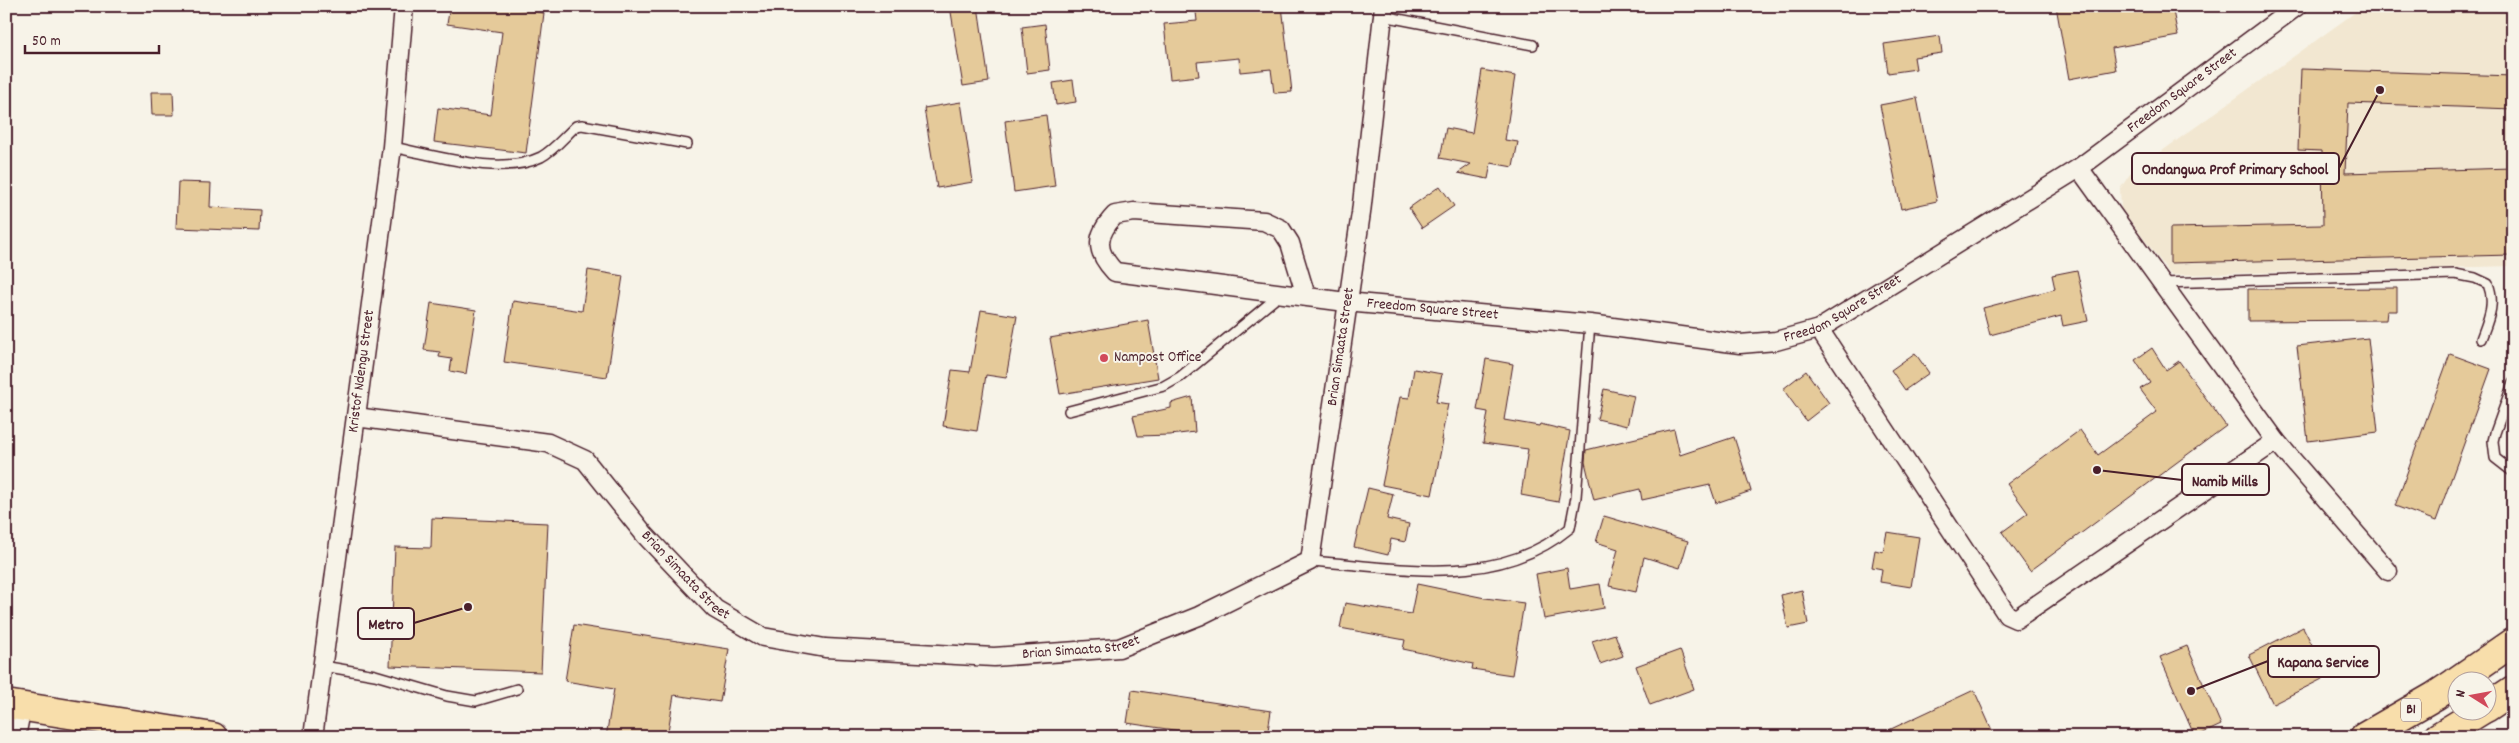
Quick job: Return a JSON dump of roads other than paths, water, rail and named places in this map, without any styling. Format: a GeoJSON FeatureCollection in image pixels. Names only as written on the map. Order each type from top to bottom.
{"type":"FeatureCollection","features":[{"type":"Feature","properties":{"kind":"main road","name":"B1"},"geometry":{"type":"LineString","coordinates":[[2473,670],[2513,642]]}},
{"type":"Feature","properties":{"kind":"main road","name":"B1"},"geometry":{"type":"LineString","coordinates":[[2364,737],[2446,688]]}},
{"type":"Feature","properties":{"kind":"main road"},"geometry":{"type":"LineString","coordinates":[[2496,701],[2513,690]]}},
{"type":"Feature","properties":{"kind":"main road"},"geometry":{"type":"LineString","coordinates":[[14,705],[213,737]]}},
{"type":"Feature","properties":{"kind":"main road"},"geometry":{"type":"LineString","coordinates":[[2438,737],[2466,720]]}},
{"type":"Feature","properties":{"kind":"street","name":"Kristof Ndengu Street"},"geometry":{"type":"LineString","coordinates":[[313,737],[392,147],[404,6]]}},
{"type":"Feature","properties":{"kind":"street","name":"Freedom Square Street"},"geometry":{"type":"LineString","coordinates":[[1306,296],[1294,262],[1290,243],[1281,229],[1264,221],[1134,212],[1115,215],[1104,227],[1100,241],[1103,260],[1115,272],[1346,302],[1590,324],[1740,344],[1776,341],[1820,329],[2079,168],[2297,6]]}},
{"type":"Feature","properties":{"kind":"street","name":"Brian Simaata Street"},"geometry":{"type":"LineString","coordinates":[[356,417],[548,443],[585,460],[644,535],[715,609],[763,638],[825,648],[994,658],[1119,648],[1198,616],[1310,561],[1346,302],[1361,213],[1384,11]]}},
{"type":"Feature","properties":{"kind":"street"},"geometry":{"type":"LineString","coordinates":[[2079,168],[2276,441],[2388,571]]}},
{"type":"Feature","properties":{"kind":"street"},"geometry":{"type":"LineString","coordinates":[[1820,329],[2007,616],[2016,620],[2276,441]]}},
{"type":"Feature","properties":{"kind":"street"},"geometry":{"type":"LineString","coordinates":[[14,705],[16,737]]}},
{"type":"Feature","properties":{"kind":"lane"},"geometry":{"type":"LineString","coordinates":[[1384,11],[1532,45]]}},
{"type":"Feature","properties":{"kind":"lane"},"geometry":{"type":"LineString","coordinates":[[392,147],[475,163],[510,165],[543,156],[576,126],[582,125],[687,144]]}},
{"type":"Feature","properties":{"kind":"lane"},"geometry":{"type":"LineString","coordinates":[[2162,283],[2462,276],[2488,284],[2492,294],[2492,305],[2481,339]]}},
{"type":"Feature","properties":{"kind":"lane"},"geometry":{"type":"LineString","coordinates":[[1069,411],[1164,386],[1180,377],[1281,294]]}},
{"type":"Feature","properties":{"kind":"lane"},"geometry":{"type":"LineString","coordinates":[[1310,561],[1453,571],[1488,567],[1533,552],[1570,528],[1576,497],[1590,324]]}},
{"type":"Feature","properties":{"kind":"lane"},"geometry":{"type":"LineString","coordinates":[[2513,383],[2493,442],[2496,458],[2513,472]]}},
{"type":"Feature","properties":{"kind":"lane"},"geometry":{"type":"LineString","coordinates":[[322,666],[374,675],[447,696],[476,701],[517,689]]}},
{"type":"Feature","properties":{"kind":"place","name":"Ondangwa Prof Primary School"},"geometry":{"type":"Point","coordinates":[2380,90]}},
{"type":"Feature","properties":{"kind":"place","name":"Nampost Office"},"geometry":{"type":"Point","coordinates":[1104,358]}},
{"type":"Feature","properties":{"kind":"place","name":"Namib Mills"},"geometry":{"type":"Point","coordinates":[2097,470]}},
{"type":"Feature","properties":{"kind":"place","name":"Metro"},"geometry":{"type":"Point","coordinates":[468,607]}},
{"type":"Feature","properties":{"kind":"place","name":"Kapana Service"},"geometry":{"type":"Point","coordinates":[2191,691]}}]}
